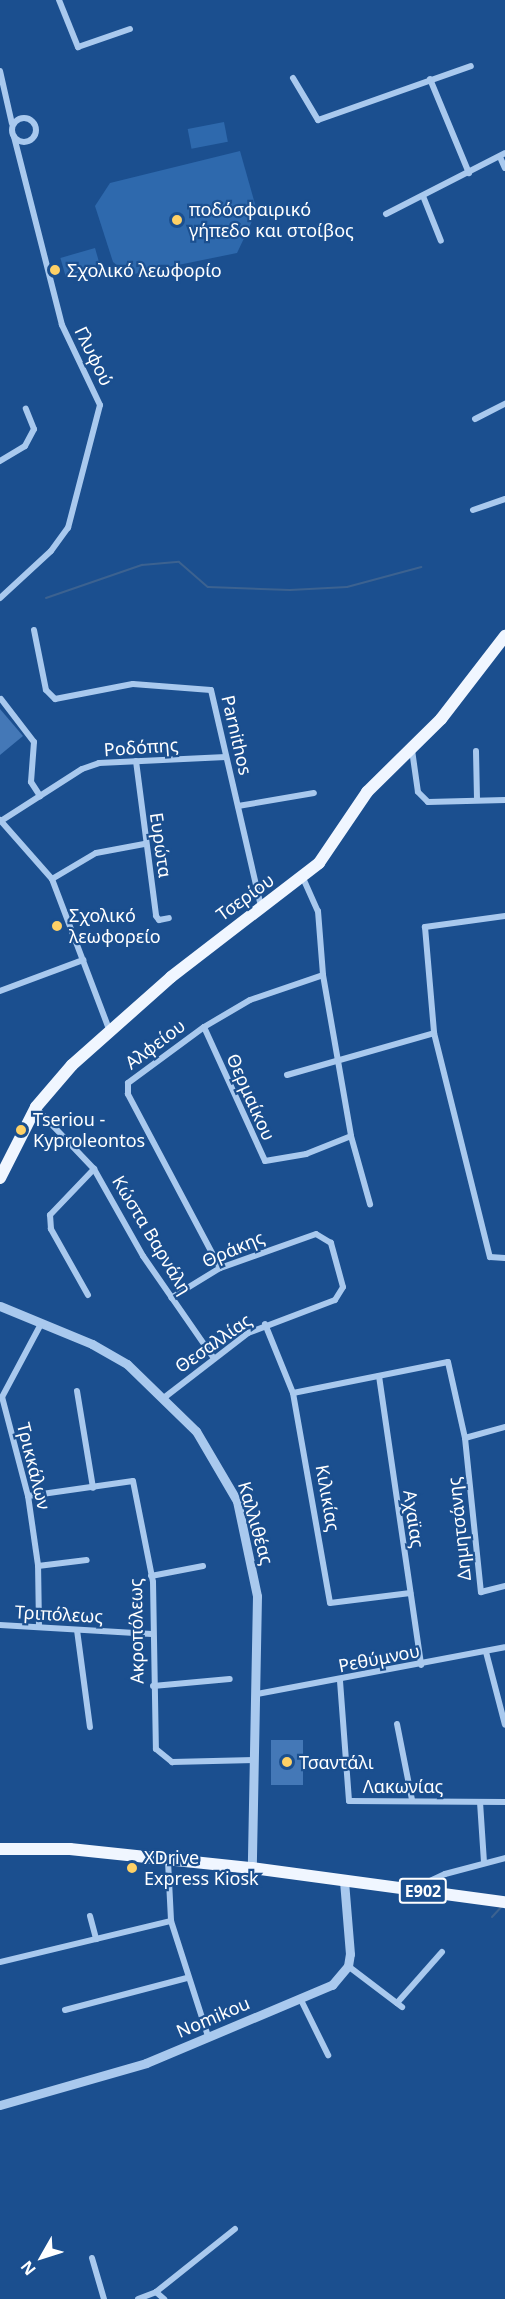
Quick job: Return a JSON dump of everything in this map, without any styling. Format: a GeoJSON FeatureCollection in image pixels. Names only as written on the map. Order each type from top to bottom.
{"type":"FeatureCollection","features":[{"type":"Feature","properties":{"kind":"main road","name":"Τσερίου"},"geometry":{"type":"LineString","coordinates":[[1,1173],[36,1107],[109,1029],[261,908],[303,878],[319,863],[366,792],[441,719],[505,636]]}},
{"type":"Feature","properties":{"kind":"main road","name":"E902"},"geometry":{"type":"LineString","coordinates":[[0,1848],[70,1849],[252,1868],[503,1902]]}},
{"type":"Feature","properties":{"kind":"street"},"geometry":{"type":"LineString","coordinates":[[59,0],[78,47],[130,29]]}},
{"type":"Feature","properties":{"kind":"street"},"geometry":{"type":"LineString","coordinates":[[293,78],[318,120],[471,66]]}},
{"type":"Feature","properties":{"kind":"street","name":"Γλυφού"},"geometry":{"type":"LineString","coordinates":[[0,71],[14,137],[62,325],[100,405],[68,528],[51,551],[0,598]]}},
{"type":"Feature","properties":{"kind":"street"},"geometry":{"type":"LineString","coordinates":[[430,79],[469,173]]}},
{"type":"Feature","properties":{"kind":"street"},"geometry":{"type":"LineString","coordinates":[[12,124],[29,118],[36,128],[31,140],[14,137]]}},
{"type":"Feature","properties":{"kind":"street"},"geometry":{"type":"LineString","coordinates":[[386,214],[502,155],[505,168]]}},
{"type":"Feature","properties":{"kind":"street"},"geometry":{"type":"LineString","coordinates":[[423,196],[441,241]]}},
{"type":"Feature","properties":{"kind":"street"},"geometry":{"type":"LineString","coordinates":[[475,419],[505,404]]}},
{"type":"Feature","properties":{"kind":"street"},"geometry":{"type":"LineString","coordinates":[[0,461],[25,446],[34,429],[26,409]]}},
{"type":"Feature","properties":{"kind":"street"},"geometry":{"type":"LineString","coordinates":[[473,510],[505,499]]}},
{"type":"Feature","properties":{"kind":"street","name":"Parnithos"},"geometry":{"type":"LineString","coordinates":[[34,630],[46,690],[55,699],[133,684],[212,690],[261,908]]}},
{"type":"Feature","properties":{"kind":"street"},"geometry":{"type":"LineString","coordinates":[[1,699],[34,742],[31,782],[40,796]]}},
{"type":"Feature","properties":{"kind":"street"},"geometry":{"type":"LineString","coordinates":[[411,746],[422,798],[505,800]]}},
{"type":"Feature","properties":{"kind":"street"},"geometry":{"type":"LineString","coordinates":[[476,751],[477,800]]}},
{"type":"Feature","properties":{"kind":"street","name":"Ροδόπης"},"geometry":{"type":"LineString","coordinates":[[1,820],[82,769],[114,761],[226,757]]}},
{"type":"Feature","properties":{"kind":"street","name":"Ευρώτα"},"geometry":{"type":"LineString","coordinates":[[136,761],[144,844],[156,916],[159,920],[169,918]]}},
{"type":"Feature","properties":{"kind":"street"},"geometry":{"type":"LineString","coordinates":[[238,806],[314,793]]}},
{"type":"Feature","properties":{"kind":"street"},"geometry":{"type":"LineString","coordinates":[[1,820],[52,879],[109,1029]]}},
{"type":"Feature","properties":{"kind":"street"},"geometry":{"type":"LineString","coordinates":[[52,879],[96,853],[144,844]]}},
{"type":"Feature","properties":{"kind":"street"},"geometry":{"type":"LineString","coordinates":[[303,878],[318,911],[323,975],[351,1136],[370,1204]]}},
{"type":"Feature","properties":{"kind":"street"},"geometry":{"type":"LineString","coordinates":[[505,916],[425,927],[434,1033],[490,1257],[505,1258]]}},
{"type":"Feature","properties":{"kind":"street"},"geometry":{"type":"LineString","coordinates":[[0,991],[83,960]]}},
{"type":"Feature","properties":{"kind":"street","name":"Αλφείου"},"geometry":{"type":"LineString","coordinates":[[220,1268],[127,1089],[134,1077],[204,1027],[250,1000],[323,975]]}},
{"type":"Feature","properties":{"kind":"street","name":"Θερμαίκου"},"geometry":{"type":"LineString","coordinates":[[204,1027],[265,1161],[306,1154],[351,1136]]}},
{"type":"Feature","properties":{"kind":"street"},"geometry":{"type":"LineString","coordinates":[[287,1075],[434,1033]]}},
{"type":"Feature","properties":{"kind":"street","name":"Κώστα Βαρνάλη"},"geometry":{"type":"LineString","coordinates":[[36,1107],[94,1168],[171,1298],[213,1357]]}},
{"type":"Feature","properties":{"kind":"street"},"geometry":{"type":"LineString","coordinates":[[88,1295],[51,1229],[50,1215],[94,1168]]}},
{"type":"Feature","properties":{"kind":"street","name":"Θεσαλλίας"},"geometry":{"type":"LineString","coordinates":[[165,1397],[213,1357],[265,1324],[341,1295],[331,1243],[320,1234],[310,1236]]}},
{"type":"Feature","properties":{"kind":"street","name":"Θράκης"},"geometry":{"type":"LineString","coordinates":[[171,1298],[220,1268],[310,1236]]}},
{"type":"Feature","properties":{"kind":"street","name":"Καλλιθέας"},"geometry":{"type":"LineString","coordinates":[[0,1306],[92,1344],[165,1397],[196,1431],[237,1502],[257,1596],[257,1694],[252,1868]]}},
{"type":"Feature","properties":{"kind":"street","name":"Τρικκάλων"},"geometry":{"type":"LineString","coordinates":[[39,1626],[38,1566],[28,1496],[2,1397],[41,1324]]}},
{"type":"Feature","properties":{"kind":"street","name":"Κιλικίας"},"geometry":{"type":"LineString","coordinates":[[265,1324],[293,1393],[330,1603],[410,1593]]}},
{"type":"Feature","properties":{"kind":"street"},"geometry":{"type":"LineString","coordinates":[[293,1393],[448,1362],[465,1438],[505,1427]]}},
{"type":"Feature","properties":{"kind":"street","name":"Αχαϊας"},"geometry":{"type":"LineString","coordinates":[[379,1376],[421,1665]]}},
{"type":"Feature","properties":{"kind":"street"},"geometry":{"type":"LineString","coordinates":[[77,1391],[93,1488]]}},
{"type":"Feature","properties":{"kind":"street","name":"Δημητσάνης"},"geometry":{"type":"LineString","coordinates":[[465,1438],[481,1592],[505,1586]]}},
{"type":"Feature","properties":{"kind":"street","name":"Ακροπόλεως"},"geometry":{"type":"LineString","coordinates":[[28,1496],[133,1481],[152,1576],[153,1741],[163,1757],[172,1762],[254,1760]]}},
{"type":"Feature","properties":{"kind":"street"},"geometry":{"type":"LineString","coordinates":[[38,1566],[87,1560]]}},
{"type":"Feature","properties":{"kind":"street"},"geometry":{"type":"LineString","coordinates":[[152,1576],[203,1566]]}},
{"type":"Feature","properties":{"kind":"street","name":"Τριπόλεως"},"geometry":{"type":"LineString","coordinates":[[0,1625],[152,1634]]}},
{"type":"Feature","properties":{"kind":"street"},"geometry":{"type":"LineString","coordinates":[[77,1630],[90,1727]]}},
{"type":"Feature","properties":{"kind":"street","name":"Ρεθύμνου"},"geometry":{"type":"LineString","coordinates":[[257,1694],[340,1681],[505,1647]]}},
{"type":"Feature","properties":{"kind":"street"},"geometry":{"type":"LineString","coordinates":[[486,1652],[505,1725]]}},
{"type":"Feature","properties":{"kind":"street"},"geometry":{"type":"LineString","coordinates":[[153,1686],[230,1679]]}},
{"type":"Feature","properties":{"kind":"street","name":"Λακωνίας"},"geometry":{"type":"LineString","coordinates":[[340,1681],[349,1801],[505,1802]]}},
{"type":"Feature","properties":{"kind":"street"},"geometry":{"type":"LineString","coordinates":[[496,1692],[505,1691]]}},
{"type":"Feature","properties":{"kind":"street"},"geometry":{"type":"LineString","coordinates":[[398,1724],[412,1800]]}},
{"type":"Feature","properties":{"kind":"street"},"geometry":{"type":"LineString","coordinates":[[480,1802],[484,1862]]}},
{"type":"Feature","properties":{"kind":"street"},"geometry":{"type":"LineString","coordinates":[[413,1890],[484,1862],[505,1858]]}},
{"type":"Feature","properties":{"kind":"street"},"geometry":{"type":"LineString","coordinates":[[168,1861],[171,1921],[208,2036]]}},
{"type":"Feature","properties":{"kind":"street"},"geometry":{"type":"LineString","coordinates":[[344,1881],[348,1966],[400,2005],[442,1952]]}},
{"type":"Feature","properties":{"kind":"street"},"geometry":{"type":"LineString","coordinates":[[90,1916],[96,1939]]}},
{"type":"Feature","properties":{"kind":"street"},"geometry":{"type":"LineString","coordinates":[[0,1962],[171,1921]]}},
{"type":"Feature","properties":{"kind":"street","name":"Nomikou"},"geometry":{"type":"LineString","coordinates":[[0,2106],[146,2063],[332,1985],[348,1966]]}},
{"type":"Feature","properties":{"kind":"street"},"geometry":{"type":"LineString","coordinates":[[65,2010],[188,1978]]}},
{"type":"Feature","properties":{"kind":"street"},"geometry":{"type":"LineString","coordinates":[[300,1998],[328,2055]]}},
{"type":"Feature","properties":{"kind":"street"},"geometry":{"type":"LineString","coordinates":[[138,2299],[156,2292],[235,2229]]}},
{"type":"Feature","properties":{"kind":"street"},"geometry":{"type":"LineString","coordinates":[[92,2258],[104,2299]]}},
{"type":"Feature","properties":{"kind":"street"},"geometry":{"type":"LineString","coordinates":[[156,2292],[164,2299]]}},
{"type":"Feature","properties":{"kind":"shaded area"},"geometry":{"type":"Polygon","coordinates":[[[224,122],[228,142],[191,149],[188,129],[224,122]]]}},
{"type":"Feature","properties":{"kind":"shaded area","name":"ποδόσφαιρικό γήπεδο και στοίβος"},"geometry":{"type":"Polygon","coordinates":[[[240,151],[257,211],[237,253],[129,275],[113,262],[95,206],[110,183],[240,151]]]}},
{"type":"Feature","properties":{"kind":"shaded area"},"geometry":{"type":"Polygon","coordinates":[[[95,248],[100,266],[66,276],[60,258],[95,248]]]}},
{"type":"Feature","properties":{"kind":"building"},"geometry":{"type":"Polygon","coordinates":[[[0,709],[23,736],[0,755],[0,709]]]}},
{"type":"Feature","properties":{"kind":"building","name":"Τσαντάλι"},"geometry":{"type":"Polygon","coordinates":[[[271,1740],[303,1740],[303,1785],[271,1785],[271,1740]]]}},
{"type":"Feature","properties":{"kind":"waterway"},"geometry":{"type":"LineString","coordinates":[[46,598],[142,565],[179,562],[208,587],[290,590],[347,587],[421,567]]}},
{"type":"Feature","properties":{"kind":"waterway"},"geometry":{"type":"LineString","coordinates":[[492,1917],[503,1905]]}},
{"type":"Feature","properties":{"kind":"place","name":"ποδόσφαιρικό γήπεδο και στοίβος"},"geometry":{"type":"Point","coordinates":[177,220]}},
{"type":"Feature","properties":{"kind":"place","name":"Σχολικό λεωφορίο"},"geometry":{"type":"Point","coordinates":[55,270]}},
{"type":"Feature","properties":{"kind":"place","name":"Σχολικό λεωφορείο"},"geometry":{"type":"Point","coordinates":[57,926]}},
{"type":"Feature","properties":{"kind":"place","name":"Tseriou - Kyproleontos"},"geometry":{"type":"Point","coordinates":[21,1130]}},
{"type":"Feature","properties":{"kind":"place","name":"Τσαντάλι"},"geometry":{"type":"Point","coordinates":[287,1762]}},
{"type":"Feature","properties":{"kind":"place","name":"XDrive Express Kiosk"},"geometry":{"type":"Point","coordinates":[132,1868]}}]}
